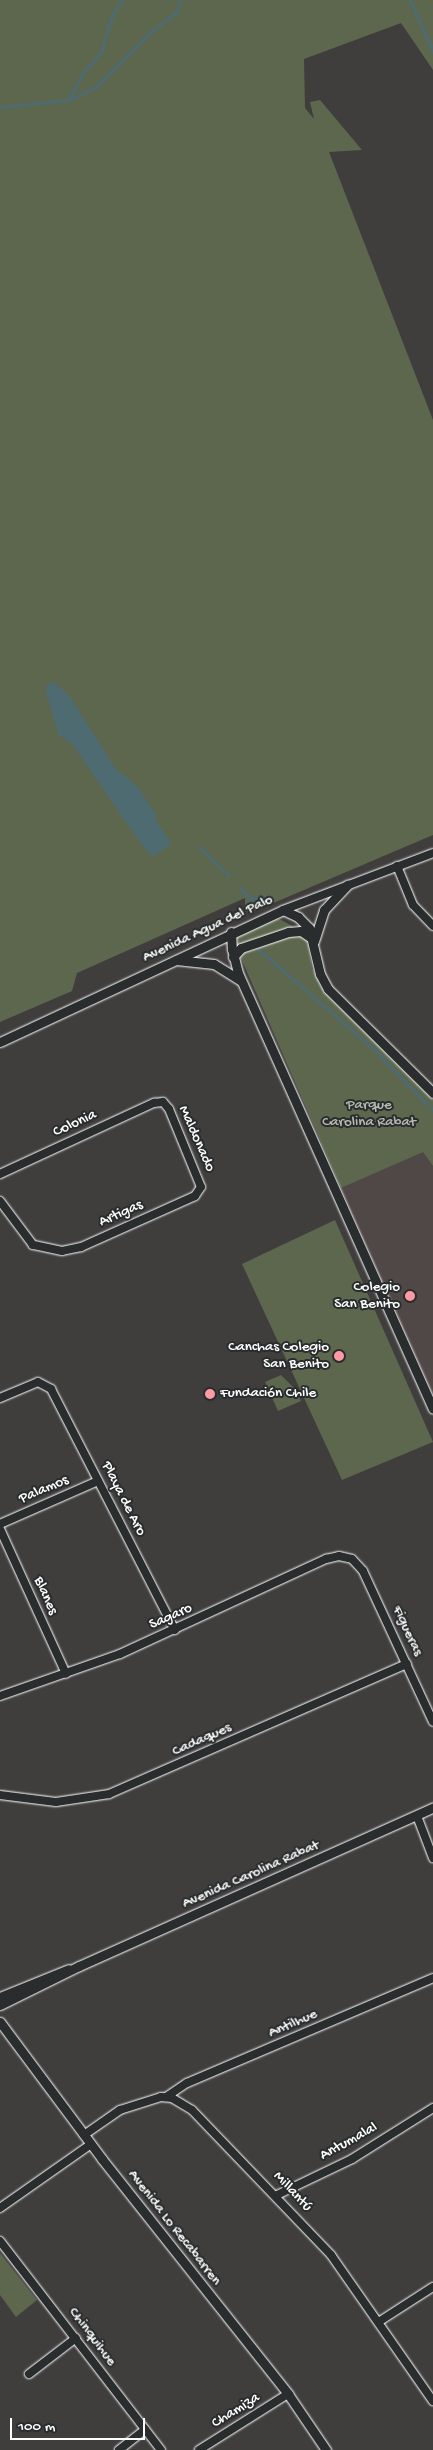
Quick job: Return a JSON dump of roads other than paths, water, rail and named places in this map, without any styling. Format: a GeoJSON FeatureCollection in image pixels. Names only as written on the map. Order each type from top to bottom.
{"type":"FeatureCollection","features":[{"type":"Feature","properties":{"kind":"street","name":"Avenida Agua del Palo"},"geometry":{"type":"LineString","coordinates":[[0,1042],[231,932],[348,884],[433,853]]}},
{"type":"Feature","properties":{"kind":"street"},"geometry":{"type":"LineString","coordinates":[[397,866],[413,905],[433,926]]}},
{"type":"Feature","properties":{"kind":"street"},"geometry":{"type":"LineString","coordinates":[[313,942],[324,910],[348,884]]}},
{"type":"Feature","properties":{"kind":"street"},"geometry":{"type":"LineString","coordinates":[[283,910],[305,922],[313,942],[318,966],[328,988],[433,1093]]}},
{"type":"Feature","properties":{"kind":"street"},"geometry":{"type":"LineString","coordinates":[[231,932],[233,957],[242,982],[433,1408]]}},
{"type":"Feature","properties":{"kind":"street"},"geometry":{"type":"LineString","coordinates":[[233,957],[241,948],[288,932],[301,932],[313,942]]}},
{"type":"Feature","properties":{"kind":"street"},"geometry":{"type":"LineString","coordinates":[[171,961],[191,959],[214,964],[242,982]]}},
{"type":"Feature","properties":{"kind":"street","name":"Colonia"},"geometry":{"type":"LineString","coordinates":[[0,1174],[154,1103],[163,1102]]}},
{"type":"Feature","properties":{"kind":"street","name":"Maldonado"},"geometry":{"type":"LineString","coordinates":[[163,1102],[169,1108],[201,1188]]}},
{"type":"Feature","properties":{"kind":"street","name":"Artigas"},"geometry":{"type":"LineString","coordinates":[[0,1201],[26,1239],[48,1250],[69,1251],[195,1196],[201,1188]]}},
{"type":"Feature","properties":{"kind":"street","name":"Playa de Aro"},"geometry":{"type":"LineString","coordinates":[[0,1398],[32,1383],[44,1383],[51,1389],[175,1630]]}},
{"type":"Feature","properties":{"kind":"street","name":"Palamos"},"geometry":{"type":"LineString","coordinates":[[0,1524],[98,1481]]}},
{"type":"Feature","properties":{"kind":"street","name":"Blanes"},"geometry":{"type":"LineString","coordinates":[[0,1529],[66,1674]]}},
{"type":"Feature","properties":{"kind":"street","name":"Sagaro"},"geometry":{"type":"LineString","coordinates":[[0,1696],[66,1674],[175,1630],[326,1559],[348,1558]]}},
{"type":"Feature","properties":{"kind":"street","name":"Figueras"},"geometry":{"type":"LineString","coordinates":[[348,1558],[363,1571],[433,1722]]}},
{"type":"Feature","properties":{"kind":"street","name":"Cadaques"},"geometry":{"type":"LineString","coordinates":[[0,1795],[56,1802],[109,1794],[407,1664]]}},
{"type":"Feature","properties":{"kind":"street","name":"Avenida Carolina Rabat"},"geometry":{"type":"LineString","coordinates":[[0,2005],[79,1966],[433,1808]]}},
{"type":"Feature","properties":{"kind":"street"},"geometry":{"type":"LineString","coordinates":[[417,1816],[433,1858]]}},
{"type":"Feature","properties":{"kind":"street","name":"Avenida Carolina Rabat"},"geometry":{"type":"LineString","coordinates":[[0,1997],[79,1966]]}},
{"type":"Feature","properties":{"kind":"street","name":"Antilhue"},"geometry":{"type":"LineString","coordinates":[[166,2097],[187,2083],[433,1978]]}},
{"type":"Feature","properties":{"kind":"street","name":"Avenida Lo Recabarren"},"geometry":{"type":"LineString","coordinates":[[0,2022],[84,2135],[288,2394],[326,2450]]}},
{"type":"Feature","properties":{"kind":"street"},"geometry":{"type":"LineString","coordinates":[[84,2135],[120,2110],[166,2097]]}},
{"type":"Feature","properties":{"kind":"street","name":"Millantú"},"geometry":{"type":"LineString","coordinates":[[166,2097],[184,2104],[206,2122],[331,2255],[380,2321],[433,2401]]}},
{"type":"Feature","properties":{"kind":"street","name":"Antumalal"},"geometry":{"type":"LineString","coordinates":[[276,2195],[352,2159],[433,2108]]}},
{"type":"Feature","properties":{"kind":"street"},"geometry":{"type":"LineString","coordinates":[[0,2208],[91,2144]]}},
{"type":"Feature","properties":{"kind":"street","name":"Chinquihue"},"geometry":{"type":"LineString","coordinates":[[0,2241],[161,2450]]}},
{"type":"Feature","properties":{"kind":"street"},"geometry":{"type":"LineString","coordinates":[[380,2321],[433,2287]]}},
{"type":"Feature","properties":{"kind":"street"},"geometry":{"type":"LineString","coordinates":[[28,2374],[76,2338]]}},
{"type":"Feature","properties":{"kind":"street","name":"Chamiza"},"geometry":{"type":"LineString","coordinates":[[198,2450],[288,2394]]}},
{"type":"Feature","properties":{"kind":"street"},"geometry":{"type":"LineString","coordinates":[[119,2450],[145,2430]]}},
{"type":"Feature","properties":{"kind":"water"},"geometry":{"type":"Polygon","coordinates":[[[53,682],[69,695],[115,768],[138,787],[156,815],[156,820],[171,844],[153,857],[139,841],[72,744],[58,734],[45,687],[53,682]]]}},
{"type":"Feature","properties":{"kind":"waterway"},"geometry":{"type":"LineString","coordinates":[[0,107],[68,100],[83,73],[101,52],[112,16],[122,0]]}},
{"type":"Feature","properties":{"kind":"waterway"},"geometry":{"type":"LineString","coordinates":[[69,100],[96,87],[151,32],[177,12],[180,0]]}},
{"type":"Feature","properties":{"kind":"waterway"},"geometry":{"type":"LineString","coordinates":[[410,0],[433,51]]}},
{"type":"Feature","properties":{"kind":"waterway"},"geometry":{"type":"LineString","coordinates":[[200,847],[229,876]]}},
{"type":"Feature","properties":{"kind":"waterway"},"geometry":{"type":"LineString","coordinates":[[240,888],[251,899],[264,896]]}},
{"type":"Feature","properties":{"kind":"waterway"},"geometry":{"type":"LineString","coordinates":[[256,947],[373,1048],[427,1104]]}},
{"type":"Feature","properties":{"kind":"place","name":"Colegio San Benito"},"geometry":{"type":"Point","coordinates":[410,1296]}},
{"type":"Feature","properties":{"kind":"place","name":"Canchas Colegio San Benito"},"geometry":{"type":"Point","coordinates":[339,1356]}},
{"type":"Feature","properties":{"kind":"place","name":"Fundación Chile"},"geometry":{"type":"Point","coordinates":[210,1394]}},
{"type":"Feature","properties":{"kind":"park label","name":"Parque Carolina Rabat"},"geometry":{"type":"Point","coordinates":[369,1114]}}]}
